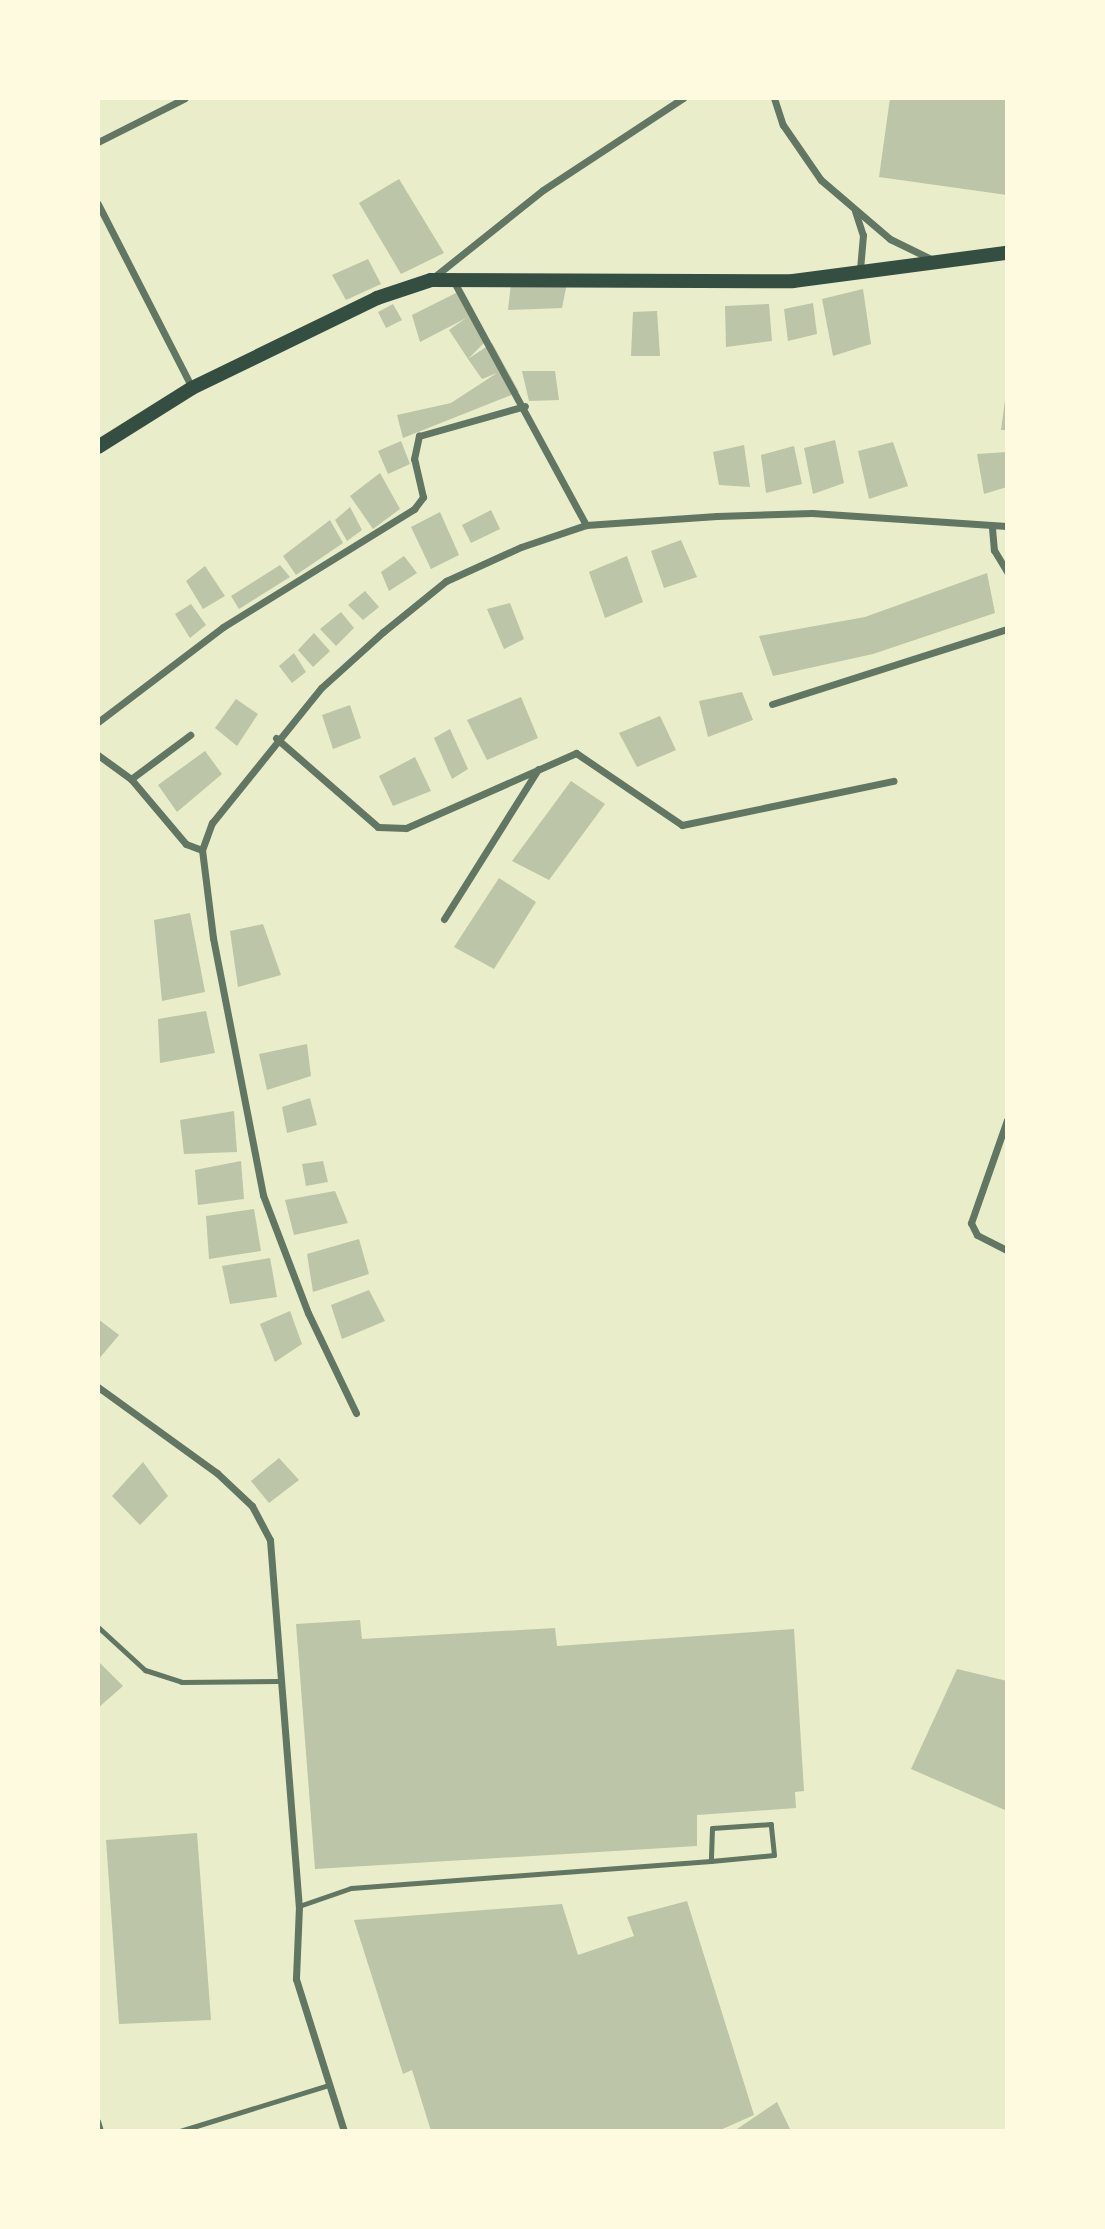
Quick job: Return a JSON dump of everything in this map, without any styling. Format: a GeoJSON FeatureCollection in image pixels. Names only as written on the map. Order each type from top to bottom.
{"type":"FeatureCollection","features":[{"type":"Feature","properties":{"kind":"main road"},"geometry":{"type":"LineString","coordinates":[[98,447],[192,388],[377,298],[431,280],[793,281],[1007,253]]}},
{"type":"Feature","properties":{"kind":"street"},"geometry":{"type":"LineString","coordinates":[[98,142],[185,98]]}},
{"type":"Feature","properties":{"kind":"street"},"geometry":{"type":"LineString","coordinates":[[431,280],[543,190],[682,98]]}},
{"type":"Feature","properties":{"kind":"street"},"geometry":{"type":"LineString","coordinates":[[774,98],[799,151],[854,210],[890,239],[936,262]]}},
{"type":"Feature","properties":{"kind":"street"},"geometry":{"type":"LineString","coordinates":[[98,204],[192,388]]}},
{"type":"Feature","properties":{"kind":"street"},"geometry":{"type":"LineString","coordinates":[[854,210],[863,235],[860,272]]}},
{"type":"Feature","properties":{"kind":"street"},"geometry":{"type":"LineString","coordinates":[[453,278],[525,405],[586,525]]}},
{"type":"Feature","properties":{"kind":"street"},"geometry":{"type":"LineString","coordinates":[[98,722],[223,627],[414,509],[423,497],[414,460],[419,436],[525,405]]}},
{"type":"Feature","properties":{"kind":"street"},"geometry":{"type":"LineString","coordinates":[[356,1413],[308,1313],[263,1195],[202,850],[212,823],[276,738],[321,688],[446,581],[586,525],[812,513],[992,528],[1007,526]]}},
{"type":"Feature","properties":{"kind":"street"},"geometry":{"type":"LineString","coordinates":[[992,528],[994,550],[1007,572]]}},
{"type":"Feature","properties":{"kind":"street"},"geometry":{"type":"LineString","coordinates":[[772,704],[1007,629]]}},
{"type":"Feature","properties":{"kind":"street"},"geometry":{"type":"LineString","coordinates":[[131,779],[190,735]]}},
{"type":"Feature","properties":{"kind":"street"},"geometry":{"type":"LineString","coordinates":[[276,738],[378,827],[406,828],[576,753],[682,825],[893,781]]}},
{"type":"Feature","properties":{"kind":"street"},"geometry":{"type":"LineString","coordinates":[[98,755],[131,779],[187,844],[202,850]]}},
{"type":"Feature","properties":{"kind":"street"},"geometry":{"type":"LineString","coordinates":[[443,919],[538,769]]}},
{"type":"Feature","properties":{"kind":"street"},"geometry":{"type":"LineString","coordinates":[[1007,1120],[971,1223],[977,1235],[1007,1250]]}},
{"type":"Feature","properties":{"kind":"street"},"geometry":{"type":"LineString","coordinates":[[98,1387],[252,1506],[270,1540],[278,1588],[278,1681],[299,1906],[296,1979],[344,2131]]}},
{"type":"Feature","properties":{"kind":"lane"},"geometry":{"type":"LineString","coordinates":[[98,1627],[145,1670],[181,1682],[278,1681]]}},
{"type":"Feature","properties":{"kind":"lane"},"geometry":{"type":"LineString","coordinates":[[299,1906],[351,1888],[711,1861],[774,1855],[771,1824],[712,1829],[711,1861]]}},
{"type":"Feature","properties":{"kind":"lane"},"geometry":{"type":"LineString","coordinates":[[180,2131],[329,2085]]}},
{"type":"Feature","properties":{"kind":"lane"},"geometry":{"type":"LineString","coordinates":[[98,2121],[101,2131]]}},
{"type":"Feature","properties":{"kind":"building"},"geometry":{"type":"Polygon","coordinates":[[[890,98],[1007,98],[1007,195],[879,177],[890,98]]]}},
{"type":"Feature","properties":{"kind":"building"},"geometry":{"type":"Polygon","coordinates":[[[399,179],[444,253],[401,274],[359,203],[399,179]]]}},
{"type":"Feature","properties":{"kind":"building"},"geometry":{"type":"Polygon","coordinates":[[[368,259],[381,284],[346,300],[332,275],[368,259]]]}},
{"type":"Feature","properties":{"kind":"building"},"geometry":{"type":"Polygon","coordinates":[[[511,283],[567,283],[562,308],[508,310],[511,283]]]}},
{"type":"Feature","properties":{"kind":"building"},"geometry":{"type":"Polygon","coordinates":[[[863,289],[871,344],[833,356],[822,299],[863,289]]]}},
{"type":"Feature","properties":{"kind":"building"},"geometry":{"type":"Polygon","coordinates":[[[456,293],[474,314],[420,342],[412,315],[456,293]]]}},
{"type":"Feature","properties":{"kind":"building"},"geometry":{"type":"Polygon","coordinates":[[[813,303],[817,334],[788,341],[784,309],[813,303]]]}},
{"type":"Feature","properties":{"kind":"building"},"geometry":{"type":"Polygon","coordinates":[[[393,304],[402,320],[386,328],[378,312],[393,304]]]}},
{"type":"Feature","properties":{"kind":"building"},"geometry":{"type":"Polygon","coordinates":[[[769,304],[772,341],[726,347],[725,306],[769,304]]]}},
{"type":"Feature","properties":{"kind":"building"},"geometry":{"type":"Polygon","coordinates":[[[657,311],[660,356],[631,356],[633,312],[657,311]]]}},
{"type":"Feature","properties":{"kind":"building"},"geometry":{"type":"Polygon","coordinates":[[[469,316],[485,342],[468,359],[449,330],[469,316]]]}},
{"type":"Feature","properties":{"kind":"building"},"geometry":{"type":"Polygon","coordinates":[[[492,343],[519,392],[403,438],[397,415],[451,403],[497,373],[482,379],[468,359],[492,343]]]}},
{"type":"Feature","properties":{"kind":"building"},"geometry":{"type":"Polygon","coordinates":[[[522,371],[555,371],[559,400],[529,401],[522,371]]]}},
{"type":"Feature","properties":{"kind":"building"},"geometry":{"type":"Polygon","coordinates":[[[1005,400],[1007,430],[1001,430],[1005,400]]]}},
{"type":"Feature","properties":{"kind":"building"},"geometry":{"type":"Polygon","coordinates":[[[835,440],[844,483],[813,494],[804,448],[835,440]]]}},
{"type":"Feature","properties":{"kind":"building"},"geometry":{"type":"Polygon","coordinates":[[[401,441],[410,464],[388,474],[378,451],[401,441]]]}},
{"type":"Feature","properties":{"kind":"building"},"geometry":{"type":"Polygon","coordinates":[[[893,442],[908,486],[869,499],[858,451],[893,442]]]}},
{"type":"Feature","properties":{"kind":"building"},"geometry":{"type":"Polygon","coordinates":[[[744,445],[750,487],[719,485],[713,452],[744,445]]]}},
{"type":"Feature","properties":{"kind":"building"},"geometry":{"type":"Polygon","coordinates":[[[794,446],[802,484],[766,493],[761,455],[794,446]]]}},
{"type":"Feature","properties":{"kind":"building"},"geometry":{"type":"Polygon","coordinates":[[[1007,452],[1007,487],[984,494],[977,454],[1007,452]]]}},
{"type":"Feature","properties":{"kind":"building"},"geometry":{"type":"Polygon","coordinates":[[[380,473],[400,509],[373,529],[350,496],[380,473]]]}},
{"type":"Feature","properties":{"kind":"building"},"geometry":{"type":"Polygon","coordinates":[[[350,507],[362,530],[347,541],[335,520],[350,507]]]}},
{"type":"Feature","properties":{"kind":"building"},"geometry":{"type":"Polygon","coordinates":[[[491,510],[500,529],[471,543],[462,525],[491,510]]]}},
{"type":"Feature","properties":{"kind":"building"},"geometry":{"type":"Polygon","coordinates":[[[440,512],[459,555],[431,569],[411,527],[440,512]]]}},
{"type":"Feature","properties":{"kind":"building"},"geometry":{"type":"Polygon","coordinates":[[[330,520],[343,543],[296,575],[283,556],[330,520]]]}},
{"type":"Feature","properties":{"kind":"building"},"geometry":{"type":"Polygon","coordinates":[[[681,540],[697,577],[664,588],[651,551],[681,540]]]}},
{"type":"Feature","properties":{"kind":"building"},"geometry":{"type":"Polygon","coordinates":[[[404,556],[417,573],[389,591],[381,572],[404,556]]]}},
{"type":"Feature","properties":{"kind":"building"},"geometry":{"type":"Polygon","coordinates":[[[627,556],[643,602],[605,618],[589,572],[627,556]]]}},
{"type":"Feature","properties":{"kind":"building"},"geometry":{"type":"Polygon","coordinates":[[[280,565],[290,577],[239,609],[231,596],[280,565]]]}},
{"type":"Feature","properties":{"kind":"building"},"geometry":{"type":"Polygon","coordinates":[[[205,566],[225,596],[203,609],[186,581],[205,566]]]}},
{"type":"Feature","properties":{"kind":"building"},"geometry":{"type":"Polygon","coordinates":[[[987,573],[995,613],[873,654],[773,676],[759,636],[865,617],[987,573]]]}},
{"type":"Feature","properties":{"kind":"building"},"geometry":{"type":"Polygon","coordinates":[[[365,591],[379,607],[363,620],[348,605],[365,591]]]}},
{"type":"Feature","properties":{"kind":"building"},"geometry":{"type":"Polygon","coordinates":[[[510,603],[524,639],[504,649],[487,609],[510,603]]]}},
{"type":"Feature","properties":{"kind":"building"},"geometry":{"type":"Polygon","coordinates":[[[191,604],[206,625],[190,638],[175,614],[191,604]]]}},
{"type":"Feature","properties":{"kind":"building"},"geometry":{"type":"Polygon","coordinates":[[[341,612],[354,628],[336,646],[320,629],[341,612]]]}},
{"type":"Feature","properties":{"kind":"building"},"geometry":{"type":"Polygon","coordinates":[[[314,633],[330,651],[313,667],[298,650],[314,633]]]}},
{"type":"Feature","properties":{"kind":"building"},"geometry":{"type":"Polygon","coordinates":[[[294,653],[306,672],[292,683],[279,666],[294,653]]]}},
{"type":"Feature","properties":{"kind":"building"},"geometry":{"type":"Polygon","coordinates":[[[742,692],[753,720],[708,737],[699,701],[742,692]]]}},
{"type":"Feature","properties":{"kind":"building"},"geometry":{"type":"Polygon","coordinates":[[[521,697],[538,738],[487,760],[467,720],[521,697]]]}},
{"type":"Feature","properties":{"kind":"building"},"geometry":{"type":"Polygon","coordinates":[[[236,699],[258,714],[237,746],[215,728],[236,699]]]}},
{"type":"Feature","properties":{"kind":"building"},"geometry":{"type":"Polygon","coordinates":[[[350,705],[361,738],[333,749],[322,715],[350,705]]]}},
{"type":"Feature","properties":{"kind":"building"},"geometry":{"type":"Polygon","coordinates":[[[660,716],[676,750],[637,767],[619,733],[660,716]]]}},
{"type":"Feature","properties":{"kind":"building"},"geometry":{"type":"Polygon","coordinates":[[[450,729],[468,769],[452,779],[434,738],[450,729]]]}},
{"type":"Feature","properties":{"kind":"building"},"geometry":{"type":"Polygon","coordinates":[[[205,751],[222,774],[177,812],[158,785],[205,751]]]}},
{"type":"Feature","properties":{"kind":"building"},"geometry":{"type":"Polygon","coordinates":[[[415,757],[431,791],[393,806],[379,776],[415,757]]]}},
{"type":"Feature","properties":{"kind":"building"},"geometry":{"type":"Polygon","coordinates":[[[571,781],[605,804],[549,880],[512,861],[571,781]]]}},
{"type":"Feature","properties":{"kind":"building"},"geometry":{"type":"Polygon","coordinates":[[[499,878],[536,902],[494,969],[454,947],[499,878]]]}},
{"type":"Feature","properties":{"kind":"building"},"geometry":{"type":"Polygon","coordinates":[[[190,913],[205,992],[162,1001],[154,920],[190,913]]]}},
{"type":"Feature","properties":{"kind":"building"},"geometry":{"type":"Polygon","coordinates":[[[263,924],[281,975],[238,987],[230,931],[263,924]]]}},
{"type":"Feature","properties":{"kind":"building"},"geometry":{"type":"Polygon","coordinates":[[[206,1011],[215,1053],[160,1063],[158,1019],[206,1011]]]}},
{"type":"Feature","properties":{"kind":"building"},"geometry":{"type":"Polygon","coordinates":[[[307,1044],[311,1076],[267,1090],[259,1054],[307,1044]]]}},
{"type":"Feature","properties":{"kind":"building"},"geometry":{"type":"Polygon","coordinates":[[[310,1098],[317,1125],[287,1133],[282,1107],[310,1098]]]}},
{"type":"Feature","properties":{"kind":"building"},"geometry":{"type":"Polygon","coordinates":[[[234,1111],[237,1152],[184,1154],[180,1120],[234,1111]]]}},
{"type":"Feature","properties":{"kind":"building"},"geometry":{"type":"Polygon","coordinates":[[[241,1161],[244,1199],[198,1205],[195,1170],[241,1161]]]}},
{"type":"Feature","properties":{"kind":"building"},"geometry":{"type":"Polygon","coordinates":[[[323,1161],[328,1182],[306,1186],[302,1164],[323,1161]]]}},
{"type":"Feature","properties":{"kind":"building"},"geometry":{"type":"Polygon","coordinates":[[[335,1191],[348,1223],[294,1235],[285,1200],[335,1191]]]}},
{"type":"Feature","properties":{"kind":"building"},"geometry":{"type":"Polygon","coordinates":[[[254,1209],[261,1251],[209,1259],[206,1216],[254,1209]]]}},
{"type":"Feature","properties":{"kind":"building"},"geometry":{"type":"Polygon","coordinates":[[[359,1239],[369,1274],[313,1292],[307,1254],[359,1239]]]}},
{"type":"Feature","properties":{"kind":"building"},"geometry":{"type":"Polygon","coordinates":[[[270,1258],[277,1297],[230,1304],[222,1266],[270,1258]]]}},
{"type":"Feature","properties":{"kind":"building"},"geometry":{"type":"Polygon","coordinates":[[[369,1290],[385,1321],[342,1339],[331,1305],[369,1290]]]}},
{"type":"Feature","properties":{"kind":"building"},"geometry":{"type":"Polygon","coordinates":[[[290,1311],[302,1344],[275,1362],[260,1324],[290,1311]]]}},
{"type":"Feature","properties":{"kind":"building"},"geometry":{"type":"Polygon","coordinates":[[[98,1319],[119,1335],[98,1360],[98,1319]]]}},
{"type":"Feature","properties":{"kind":"building"},"geometry":{"type":"Polygon","coordinates":[[[279,1458],[299,1480],[269,1503],[251,1481],[279,1458]]]}},
{"type":"Feature","properties":{"kind":"building"},"geometry":{"type":"Polygon","coordinates":[[[143,1462],[168,1496],[140,1525],[112,1496],[143,1462]]]}},
{"type":"Feature","properties":{"kind":"building"},"geometry":{"type":"Polygon","coordinates":[[[360,1620],[362,1639],[555,1628],[557,1646],[794,1629],[804,1791],[795,1792],[796,1808],[697,1815],[697,1846],[315,1869],[296,1624],[360,1620]]]}},
{"type":"Feature","properties":{"kind":"building"},"geometry":{"type":"Polygon","coordinates":[[[98,1661],[123,1686],[98,1708],[98,1661]]]}},
{"type":"Feature","properties":{"kind":"building"},"geometry":{"type":"Polygon","coordinates":[[[957,1669],[1007,1681],[1005,1810],[911,1769],[957,1669]]]}},
{"type":"Feature","properties":{"kind":"building"},"geometry":{"type":"Polygon","coordinates":[[[197,1833],[211,2020],[119,2024],[106,1840],[197,1833]]]}},
{"type":"Feature","properties":{"kind":"building"},"geometry":{"type":"Polygon","coordinates":[[[687,1901],[754,2115],[718,2131],[431,2131],[412,2070],[403,2074],[354,1920],[562,1904],[578,1955],[634,1936],[627,1917],[687,1901]]]}},
{"type":"Feature","properties":{"kind":"building"},"geometry":{"type":"Polygon","coordinates":[[[777,2102],[791,2131],[734,2131],[777,2102]]]}}]}
